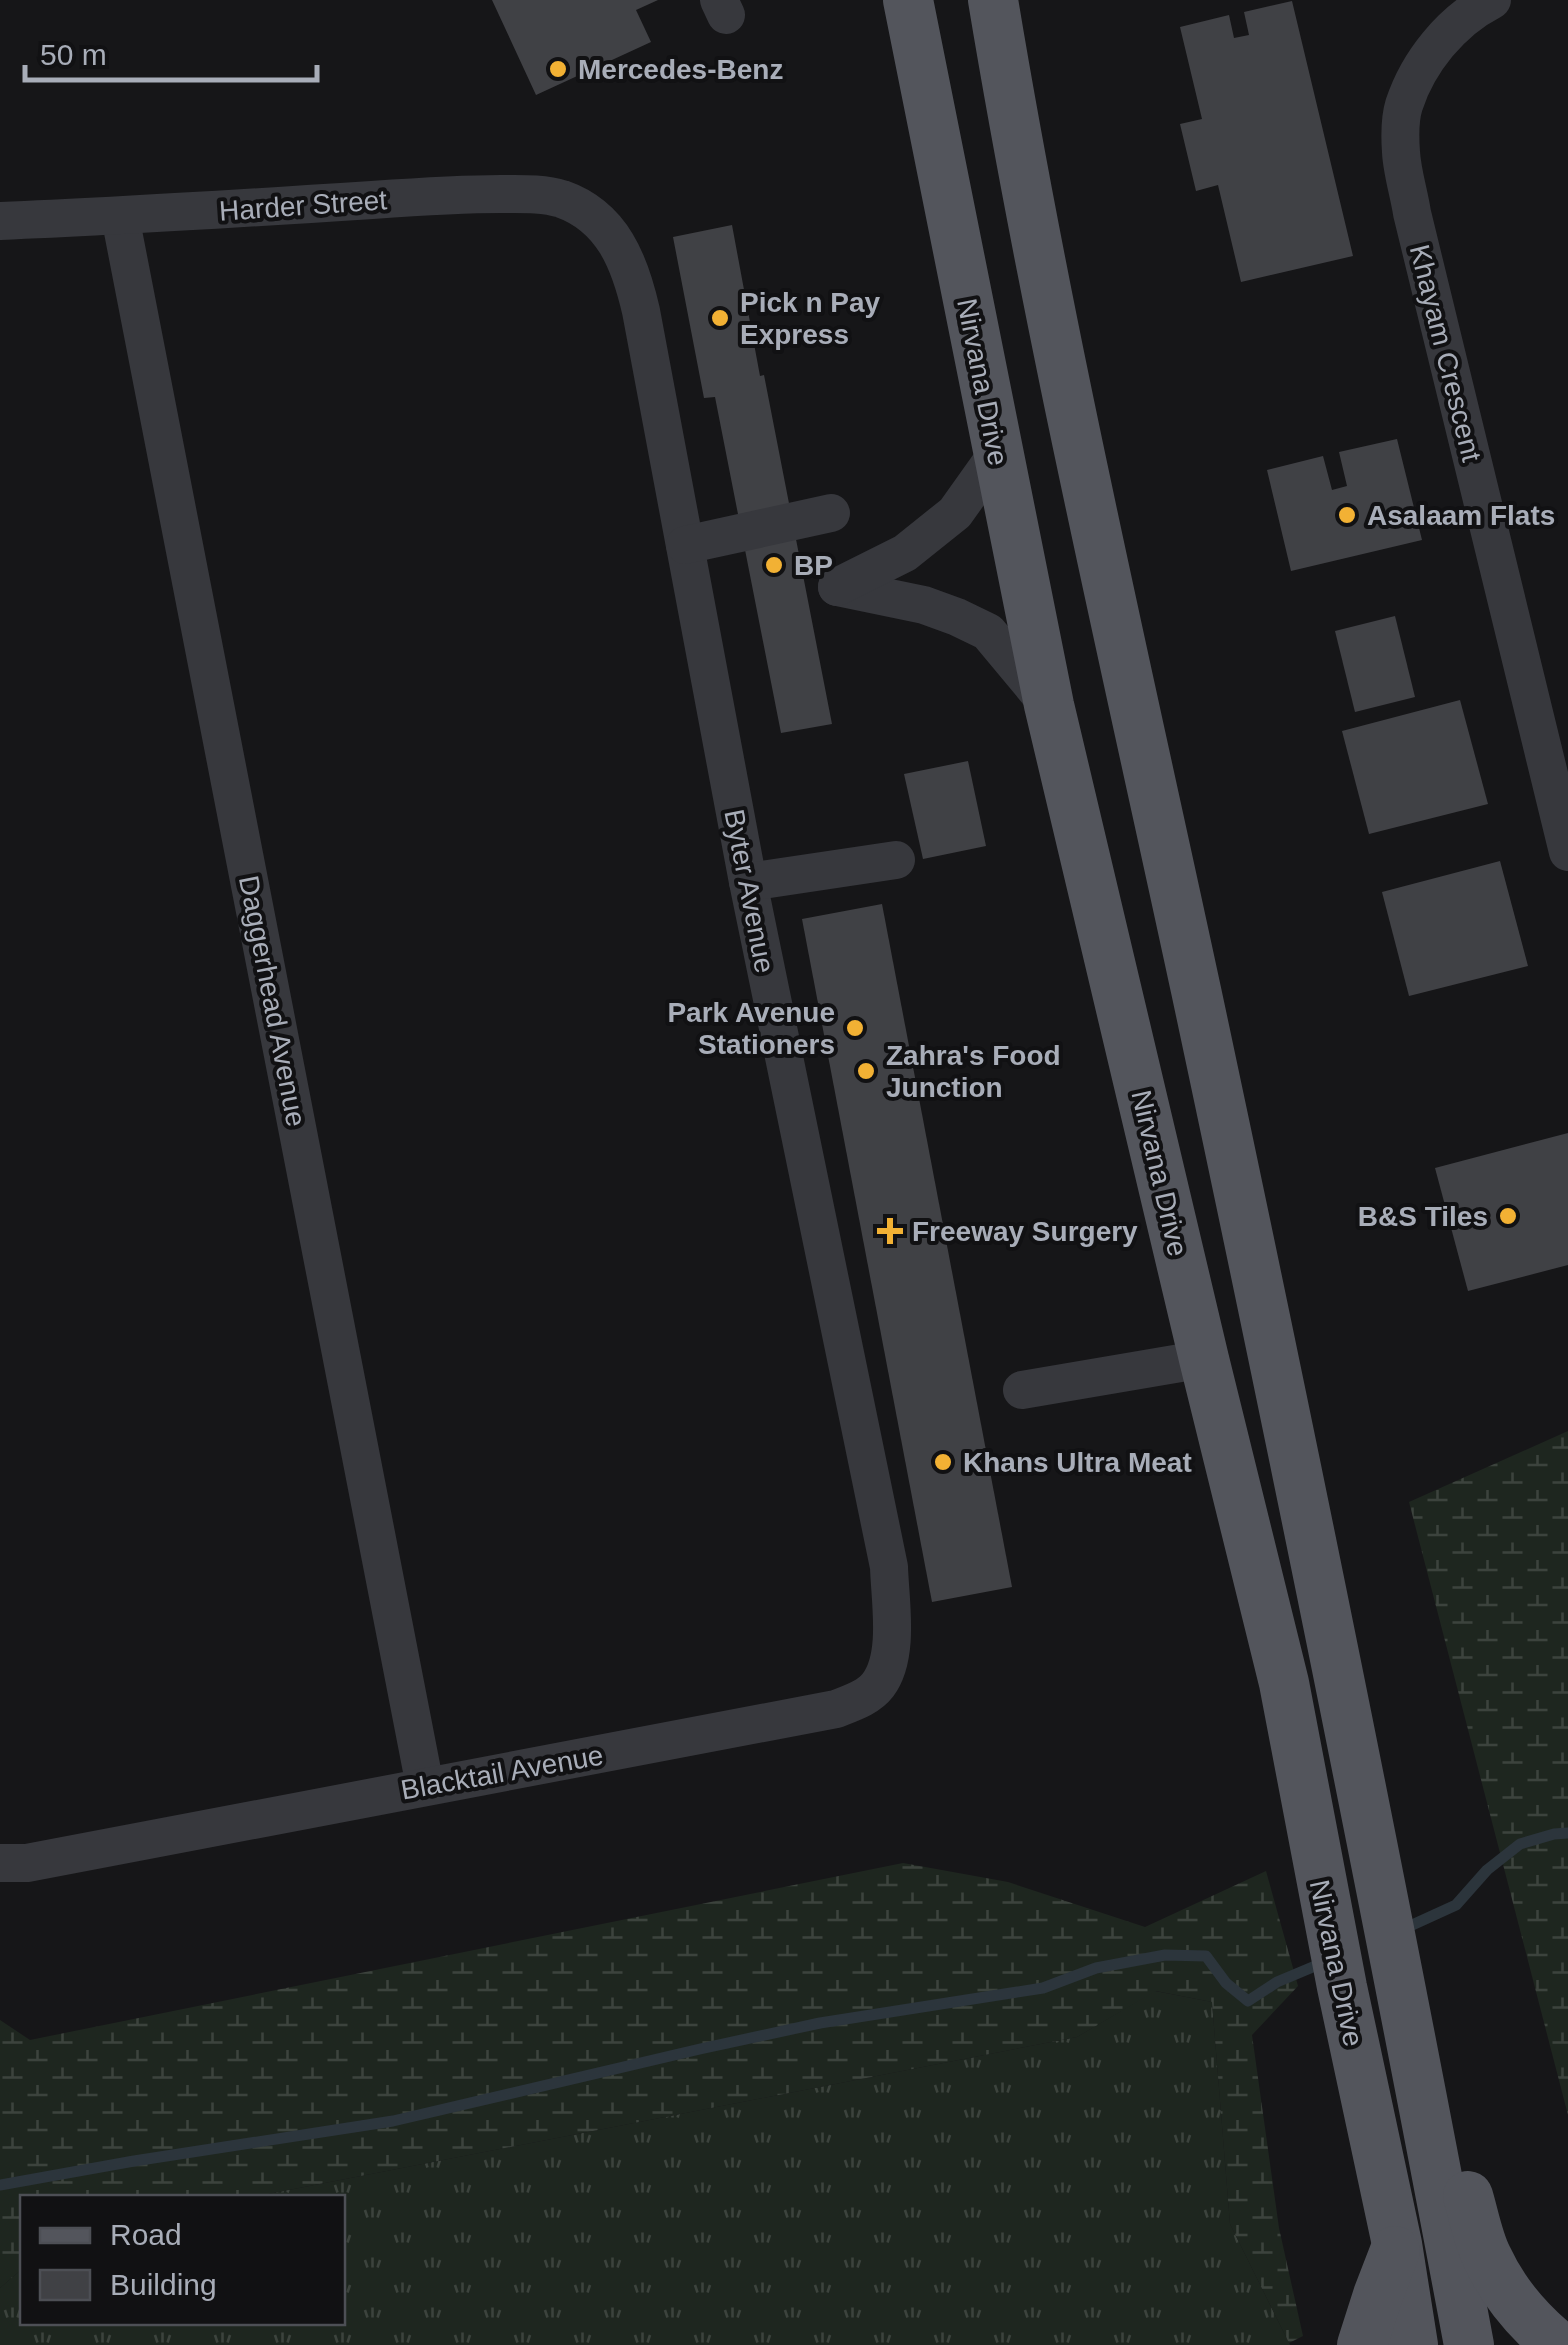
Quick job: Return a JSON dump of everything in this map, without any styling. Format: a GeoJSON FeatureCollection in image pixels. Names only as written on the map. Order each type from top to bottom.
{"type":"FeatureCollection","features":[{"type":"Feature","properties":{"kind":"main road","name":"Nirvana Drive"},"geometry":{"type":"LineString","coordinates":[[908,0],[1048,706],[1284,1682],[1318,1868],[1397,2244],[1413,2345]]}},
{"type":"Feature","properties":{"kind":"main road","name":"Nirvana Drive"},"geometry":{"type":"LineString","coordinates":[[994,0],[1016,132],[1090,499],[1376,1853],[1469,2345]]}},
{"type":"Feature","properties":{"kind":"main road"},"geometry":{"type":"LineString","coordinates":[[1396,1956],[1486,2256],[1510,2296],[1557,2345]]}},
{"type":"Feature","properties":{"kind":"main road"},"geometry":{"type":"LineString","coordinates":[[1362,2345],[1397,2244]]}},
{"type":"Feature","properties":{"kind":"street","name":"Khayam Crescent"},"geometry":{"type":"LineString","coordinates":[[1492,0],[1443,36],[1419,74],[1403,108],[1401,154],[1417,232],[1555,743],[1568,852]]}},
{"type":"Feature","properties":{"kind":"street","name":"Harder Street"},"geometry":{"type":"LineString","coordinates":[[0,221],[466,194],[525,194],[560,198],[599,222]]}},
{"type":"Feature","properties":{"kind":"street","name":"Daggerhead Avenue"},"geometry":{"type":"LineString","coordinates":[[120,216],[425,1786]]}},
{"type":"Feature","properties":{"kind":"street","name":"Byter Avenue"},"geometry":{"type":"LineString","coordinates":[[599,222],[632,271],[748,882],[889,1567]]}},
{"type":"Feature","properties":{"kind":"street"},"geometry":{"type":"LineString","coordinates":[[997,454],[955,513],[905,553],[837,587],[924,604],[988,632],[1048,706]]}},
{"type":"Feature","properties":{"kind":"street"},"geometry":{"type":"LineString","coordinates":[[685,545],[831,513]]}},
{"type":"Feature","properties":{"kind":"street"},"geometry":{"type":"LineString","coordinates":[[748,882],[896,860]]}},
{"type":"Feature","properties":{"kind":"street"},"geometry":{"type":"LineString","coordinates":[[1022,1390],[1204,1359]]}},
{"type":"Feature","properties":{"kind":"street","name":"Blacktail Avenue"},"geometry":{"type":"LineString","coordinates":[[0,1863],[27,1863],[836,1709],[876,1688],[884,1674],[892,1649],[889,1567]]}},
{"type":"Feature","properties":{"kind":"green space"},"geometry":{"type":"Polygon","coordinates":[[[1568,1431],[1568,2115],[1409,1502],[1568,1431]]]}},
{"type":"Feature","properties":{"kind":"green space"},"geometry":{"type":"Polygon","coordinates":[[[903,1863],[1008,1882],[1145,1927],[1266,1871],[1298,1986],[1252,2035],[1279,2228],[1303,2336],[1289,2343],[1230,2224],[1212,2002],[1156,1991],[1077,2037],[263,2195],[20,2195],[20,2271],[0,2288],[0,2020],[30,2040],[903,1863]]]}},
{"type":"Feature","properties":{"kind":"green space"},"geometry":{"type":"Polygon","coordinates":[[[1155,1991],[1212,2002],[1230,2224],[1290,2345],[0,2345],[0,2288],[20,2271],[20,2325],[345,2325],[345,2195],[263,2195],[1077,2037],[1155,1991]]]}},
{"type":"Feature","properties":{"kind":"building","name":"Mercedes-Benz"},"geometry":{"type":"Polygon","coordinates":[[[492,0],[658,0],[636,10],[651,42],[536,95],[492,0]]]}},
{"type":"Feature","properties":{"kind":"building"},"geometry":{"type":"Polygon","coordinates":[[[1292,1],[1353,256],[1241,282],[1218,185],[1196,191],[1180,124],[1202,119],[1180,27],[1229,15],[1234,38],[1249,35],[1244,12],[1292,1]]]}},
{"type":"Feature","properties":{"kind":"building"},"geometry":{"type":"Polygon","coordinates":[[[732,225],[832,724],[781,733],[715,397],[704,398],[673,237],[732,225]]]}},
{"type":"Feature","properties":{"kind":"building","name":"Asalaam Flats"},"geometry":{"type":"Polygon","coordinates":[[[1397,439],[1422,540],[1291,571],[1267,470],[1323,456],[1332,490],[1347,486],[1339,452],[1397,439]]]}},
{"type":"Feature","properties":{"kind":"building"},"geometry":{"type":"Polygon","coordinates":[[[1395,616],[1415,697],[1355,712],[1335,631],[1395,616]]]}},
{"type":"Feature","properties":{"kind":"building"},"geometry":{"type":"Polygon","coordinates":[[[1460,700],[1488,804],[1369,834],[1342,731],[1460,700]]]}},
{"type":"Feature","properties":{"kind":"building"},"geometry":{"type":"Polygon","coordinates":[[[968,761],[986,846],[923,859],[904,774],[968,761]]]}},
{"type":"Feature","properties":{"kind":"building"},"geometry":{"type":"Polygon","coordinates":[[[1500,861],[1528,966],[1409,996],[1382,892],[1500,861]]]}},
{"type":"Feature","properties":{"kind":"building"},"geometry":{"type":"Polygon","coordinates":[[[882,904],[1012,1587],[932,1602],[802,919],[882,904]]]}},
{"type":"Feature","properties":{"kind":"building","name":"B&S Tiles"},"geometry":{"type":"Polygon","coordinates":[[[1568,1133],[1568,1265],[1468,1291],[1435,1168],[1568,1133]]]}},
{"type":"Feature","properties":{"kind":"waterway"},"geometry":{"type":"LineString","coordinates":[[1399,1931],[1456,1905],[1487,1870],[1520,1844],[1568,1833]]}},
{"type":"Feature","properties":{"kind":"waterway"},"geometry":{"type":"LineString","coordinates":[[0,2185],[393,2121],[820,2023],[1043,1988],[1096,1968],[1165,1955],[1206,1956],[1226,1983],[1248,2001],[1277,1982],[1327,1961]]}},
{"type":"Feature","properties":{"kind":"place","name":"Mercedes-Benz"},"geometry":{"type":"Point","coordinates":[558,69]}},
{"type":"Feature","properties":{"kind":"place","name":"Pick n Pay Express"},"geometry":{"type":"Point","coordinates":[720,318]}},
{"type":"Feature","properties":{"kind":"place","name":"Asalaam Flats"},"geometry":{"type":"Point","coordinates":[1347,515]}},
{"type":"Feature","properties":{"kind":"place","name":"BP"},"geometry":{"type":"Point","coordinates":[774,565]}},
{"type":"Feature","properties":{"kind":"place","name":"Park Avenue Stationers"},"geometry":{"type":"Point","coordinates":[855,1028]}},
{"type":"Feature","properties":{"kind":"place","name":"Zahra's Food Junction"},"geometry":{"type":"Point","coordinates":[866,1071]}},
{"type":"Feature","properties":{"kind":"place","name":"B&S Tiles"},"geometry":{"type":"Point","coordinates":[1508,1216]}},
{"type":"Feature","properties":{"kind":"place","name":"Freeway Surgery"},"geometry":{"type":"Point","coordinates":[890,1231]}},
{"type":"Feature","properties":{"kind":"place","name":"Khans Ultra Meat"},"geometry":{"type":"Point","coordinates":[943,1462]}}]}
